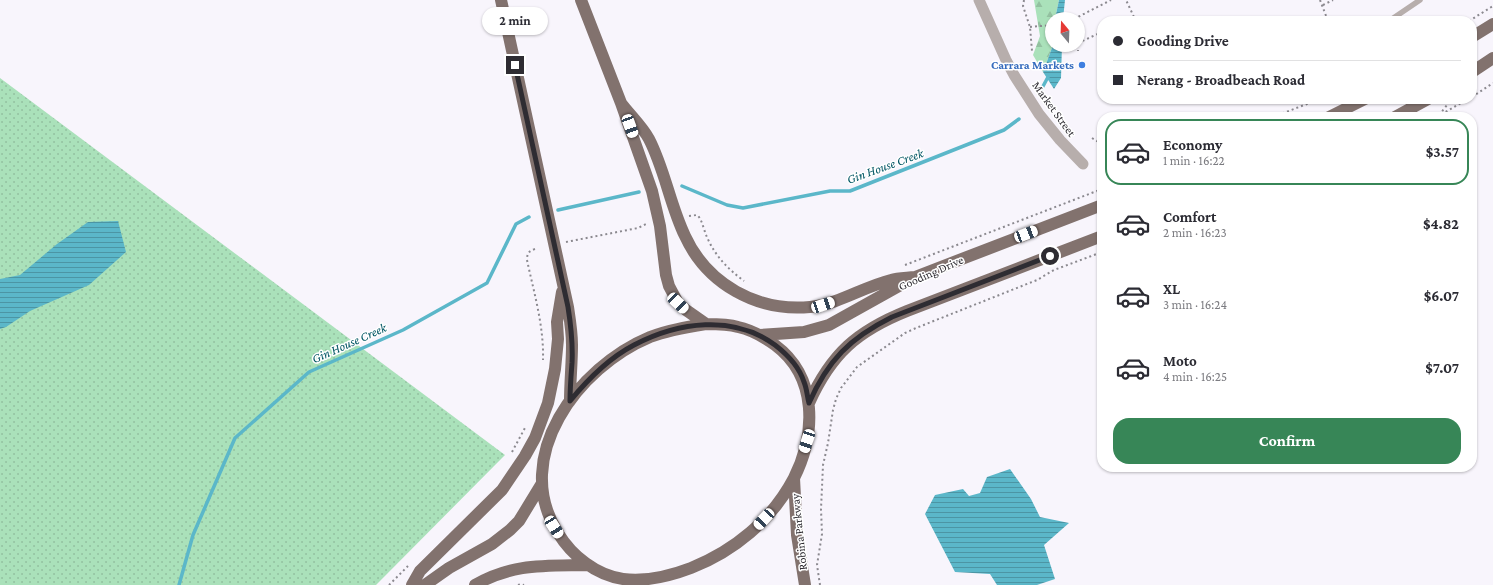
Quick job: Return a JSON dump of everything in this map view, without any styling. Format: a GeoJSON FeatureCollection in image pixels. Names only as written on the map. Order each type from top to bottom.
{"type":"FeatureCollection","features":[{"type":"Feature","properties":{"kind":"main road"},"geometry":{"type":"LineString","coordinates":[[501,0],[564,283],[572,343],[570,401]]}},
{"type":"Feature","properties":{"kind":"main road"},"geometry":{"type":"LineString","coordinates":[[581,0],[621,103],[652,191],[660,226],[666,275],[669,286],[678,303],[706,324]]}},
{"type":"Feature","properties":{"kind":"main road"},"geometry":{"type":"LineString","coordinates":[[1477,34],[1493,24]]}},
{"type":"Feature","properties":{"kind":"main road"},"geometry":{"type":"LineString","coordinates":[[1477,69],[1493,58]]}},
{"type":"Feature","properties":{"kind":"main road"},"geometry":{"type":"LineString","coordinates":[[621,103],[648,138],[663,174],[679,221],[692,249],[708,270],[730,289],[755,301],[784,307],[798,308],[823,305],[890,280],[914,277]]}},
{"type":"Feature","properties":{"kind":"main road"},"geometry":{"type":"LineString","coordinates":[[1339,112],[1355,104]]}},
{"type":"Feature","properties":{"kind":"main road"},"geometry":{"type":"LineString","coordinates":[[1404,112],[1419,104]]}},
{"type":"Feature","properties":{"kind":"main road","name":"Gooding Drive"},"geometry":{"type":"LineString","coordinates":[[760,335],[804,332],[829,325],[914,277],[1097,207]]}},
{"type":"Feature","properties":{"kind":"main road"},"geometry":{"type":"LineString","coordinates":[[809,403],[820,379],[833,360],[859,336],[879,323],[1097,238]]}},
{"type":"Feature","properties":{"kind":"main road"},"geometry":{"type":"LineString","coordinates":[[412,585],[420,571],[502,490],[525,456],[548,403],[556,369],[558,339],[557,322],[564,283]]}},
{"type":"Feature","properties":{"kind":"main road"},"geometry":{"type":"LineString","coordinates":[[706,324],[738,327],[760,335],[784,351],[792,360],[805,383],[809,403],[810,419],[807,441],[794,478],[771,512],[747,537],[718,556],[673,574],[637,582],[612,576],[588,565],[569,548],[554,527],[548,514],[541,484],[543,460],[547,446],[558,420],[570,401],[602,367],[633,346],[650,337],[667,331],[706,324]]}},
{"type":"Feature","properties":{"kind":"main road","name":"Robina Parkway"},"geometry":{"type":"LineString","coordinates":[[794,478],[797,535],[805,585]]}},
{"type":"Feature","properties":{"kind":"main road"},"geometry":{"type":"LineString","coordinates":[[425,585],[449,568],[492,544],[510,530],[519,520],[541,484]]}},
{"type":"Feature","properties":{"kind":"main road"},"geometry":{"type":"LineString","coordinates":[[475,585],[499,573],[513,569],[542,566],[588,565]]}},
{"type":"Feature","properties":{"kind":"street","name":"Market Street"},"geometry":{"type":"LineString","coordinates":[[979,0],[1014,75],[1039,114],[1060,140],[1083,164]]}},
{"type":"Feature","properties":{"kind":"lane"},"geometry":{"type":"LineString","coordinates":[[1396,16],[1420,0]]}},
{"type":"Feature","properties":{"kind":"path"},"geometry":{"type":"LineString","coordinates":[[1024,0],[1023,6],[1030,27],[1032,51]]}},
{"type":"Feature","properties":{"kind":"path"},"geometry":{"type":"LineString","coordinates":[[1085,13],[1111,0]]}},
{"type":"Feature","properties":{"kind":"path"},"geometry":{"type":"LineString","coordinates":[[1126,0],[1134,16]]}},
{"type":"Feature","properties":{"kind":"path"},"geometry":{"type":"LineString","coordinates":[[1320,0],[1326,16]]}},
{"type":"Feature","properties":{"kind":"path"},"geometry":{"type":"LineString","coordinates":[[1322,5],[1333,0]]}},
{"type":"Feature","properties":{"kind":"path"},"geometry":{"type":"LineString","coordinates":[[1477,16],[1493,6]]}},
{"type":"Feature","properties":{"kind":"path"},"geometry":{"type":"LineString","coordinates":[[1030,27],[1045,26]]}},
{"type":"Feature","properties":{"kind":"path"},"geometry":{"type":"LineString","coordinates":[[1085,40],[1097,34]]}},
{"type":"Feature","properties":{"kind":"path"},"geometry":{"type":"LineString","coordinates":[[1477,93],[1493,83]]}},
{"type":"Feature","properties":{"kind":"path"},"geometry":{"type":"LineString","coordinates":[[1287,112],[1307,104]]}},
{"type":"Feature","properties":{"kind":"path"},"geometry":{"type":"LineString","coordinates":[[1441,112],[1448,104]]}},
{"type":"Feature","properties":{"kind":"path"},"geometry":{"type":"LineString","coordinates":[[1446,112],[1459,104]]}},
{"type":"Feature","properties":{"kind":"path"},"geometry":{"type":"LineString","coordinates":[[1092,138],[1097,141]]}},
{"type":"Feature","properties":{"kind":"path"},"geometry":{"type":"LineString","coordinates":[[899,267],[1097,191]]}},
{"type":"Feature","properties":{"kind":"path"},"geometry":{"type":"LineString","coordinates":[[689,216],[697,215],[699,217],[707,237],[718,257],[730,270],[746,283]]}},
{"type":"Feature","properties":{"kind":"path"},"geometry":{"type":"LineString","coordinates":[[565,242],[638,228],[646,224]]}},
{"type":"Feature","properties":{"kind":"path"},"geometry":{"type":"LineString","coordinates":[[535,249],[530,251],[527,260],[537,303],[543,363]]}},
{"type":"Feature","properties":{"kind":"path"},"geometry":{"type":"LineString","coordinates":[[820,585],[817,565],[822,534],[821,509],[823,465],[836,399],[841,388],[857,367],[905,333],[1038,280],[1054,270],[1097,254]]}},
{"type":"Feature","properties":{"kind":"path"},"geometry":{"type":"LineString","coordinates":[[509,457],[528,422]]}},
{"type":"Feature","properties":{"kind":"path"},"geometry":{"type":"LineString","coordinates":[[390,585],[411,564]]}},
{"type":"Feature","properties":{"kind":"path"},"geometry":{"type":"LineString","coordinates":[[518,585],[524,585]]}},
{"type":"Feature","properties":{"kind":"green space"},"geometry":{"type":"Polygon","coordinates":[[[1034,0],[1059,0],[1056,12],[1045,12],[1045,52],[1050,52],[1043,72],[1033,55],[1040,36],[1034,0]]]}},
{"type":"Feature","properties":{"kind":"green space"},"geometry":{"type":"Polygon","coordinates":[[[0,78],[505,455],[376,585],[0,585],[0,78]]]}},
{"type":"Feature","properties":{"kind":"water"},"geometry":{"type":"Polygon","coordinates":[[[1059,0],[1065,0],[1064,12],[1056,12],[1059,0]]]}},
{"type":"Feature","properties":{"kind":"water"},"geometry":{"type":"Polygon","coordinates":[[[1050,52],[1062,52],[1061,78],[1054,89],[1043,72],[1050,52]]]}},
{"type":"Feature","properties":{"kind":"water"},"geometry":{"type":"Polygon","coordinates":[[[118,221],[126,252],[89,285],[30,311],[6,327],[0,329],[0,279],[20,275],[57,244],[88,222],[118,221]]]}},
{"type":"Feature","properties":{"kind":"water"},"geometry":{"type":"Polygon","coordinates":[[[1010,469],[1031,499],[1040,517],[1069,523],[1044,545],[1055,579],[1037,585],[997,585],[990,574],[955,572],[925,514],[935,495],[963,489],[969,496],[980,493],[987,477],[1010,469]]]}},
{"type":"Feature","properties":{"kind":"waterway","name":"Gin House Creek"},"geometry":{"type":"LineString","coordinates":[[1041,90],[1048,77]]}},
{"type":"Feature","properties":{"kind":"waterway","name":"Gin House Creek"},"geometry":{"type":"LineString","coordinates":[[682,186],[727,205],[743,208],[830,191],[850,191],[1004,130],[1019,119]]}},
{"type":"Feature","properties":{"kind":"waterway","name":"Gin House Creek"},"geometry":{"type":"LineString","coordinates":[[558,210],[639,192]]}},
{"type":"Feature","properties":{"kind":"waterway","name":"Gin House Creek"},"geometry":{"type":"LineString","coordinates":[[179,585],[193,535],[235,438],[309,372],[403,330],[487,283],[516,224],[529,217]]}},
{"type":"Feature","properties":{"kind":"place","name":"Carrara Markets"},"geometry":{"type":"Point","coordinates":[1082,65]}},
{"type":"Feature","properties":{"kind":"route"},"geometry":{"type":"LineString","coordinates":[[515,65],[564,283],[571,325],[572,364],[570,401],[588,380],[602,367],[633,346],[650,337],[667,331],[706,324],[724,325],[750,330],[767,339],[784,351],[792,360],[805,383],[809,403],[820,379],[833,360],[859,336],[879,323],[1050,256]]}}]}
